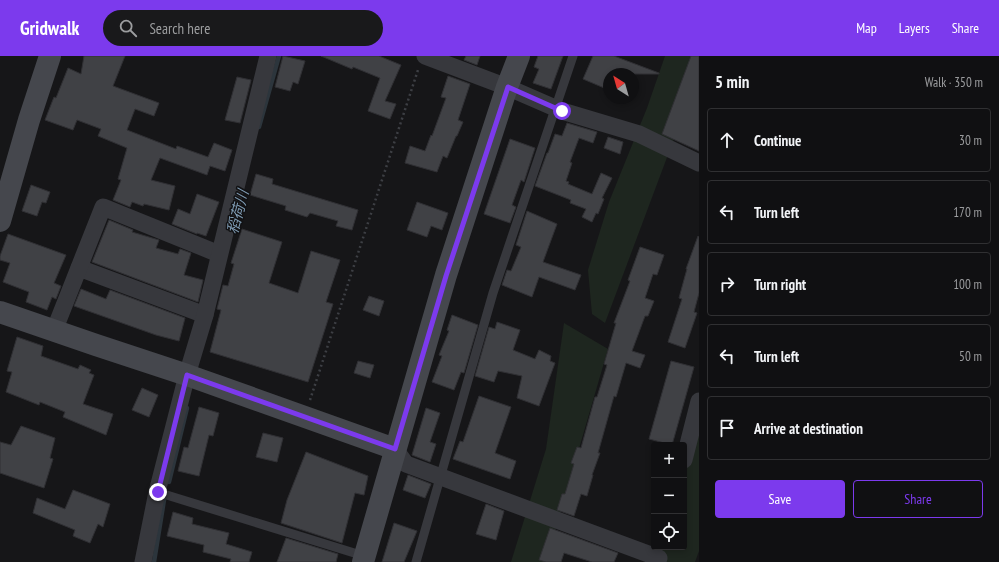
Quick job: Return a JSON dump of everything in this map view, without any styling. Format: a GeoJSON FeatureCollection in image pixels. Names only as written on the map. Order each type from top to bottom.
{"type":"FeatureCollection","features":[{"type":"Feature","properties":{"kind":"street"},"geometry":{"type":"LineString","coordinates":[[0,220],[29,120],[50,56]]}},
{"type":"Feature","properties":{"kind":"street"},"geometry":{"type":"LineString","coordinates":[[143,562],[158,492],[187,375],[205,314],[268,56]]}},
{"type":"Feature","properties":{"kind":"street"},"geometry":{"type":"LineString","coordinates":[[364,559],[446,276],[519,56]]}},
{"type":"Feature","properties":{"kind":"street"},"geometry":{"type":"LineString","coordinates":[[423,60],[508,87],[562,111],[638,134],[699,163]]}},
{"type":"Feature","properties":{"kind":"street"},"geometry":{"type":"LineString","coordinates":[[54,330],[103,208],[219,254]]}},
{"type":"Feature","properties":{"kind":"street"},"geometry":{"type":"LineString","coordinates":[[79,268],[205,314]]}},
{"type":"Feature","properties":{"kind":"street"},"geometry":{"type":"LineString","coordinates":[[0,312],[187,375],[395,449],[406,464],[660,556]]}},
{"type":"Feature","properties":{"kind":"street"},"geometry":{"type":"LineString","coordinates":[[687,448],[699,401]]}},
{"type":"Feature","properties":{"kind":"lane"},"geometry":{"type":"LineString","coordinates":[[416,562],[493,293],[573,56]]}},
{"type":"Feature","properties":{"kind":"lane"},"geometry":{"type":"LineString","coordinates":[[158,492],[364,559]]}},
{"type":"Feature","properties":{"kind":"path"},"geometry":{"type":"LineString","coordinates":[[305,417],[423,60]]}},
{"type":"Feature","properties":{"kind":"shaded area"},"geometry":{"type":"Polygon","coordinates":[[[665,56],[699,56],[699,72],[605,323],[592,314],[588,270],[609,202],[647,108],[665,56]]]}},
{"type":"Feature","properties":{"kind":"shaded area"},"geometry":{"type":"Polygon","coordinates":[[[564,323],[608,349],[546,562],[511,562],[546,449],[564,323]]]}},
{"type":"Feature","properties":{"kind":"shaded area"},"geometry":{"type":"Polygon","coordinates":[[[699,412],[699,551],[695,562],[658,562],[661,550],[687,550],[687,456],[699,412]]]}},
{"type":"Feature","properties":{"kind":"building"},"geometry":{"type":"Polygon","coordinates":[[[84,56],[125,56],[113,86],[159,103],[154,116],[135,109],[127,130],[176,149],[177,146],[208,157],[214,143],[232,150],[225,171],[210,166],[207,175],[160,158],[151,180],[175,186],[169,210],[144,204],[143,206],[132,202],[130,207],[113,200],[121,180],[118,179],[127,148],[98,136],[101,129],[77,120],[73,130],[45,120],[68,68],[81,74],[84,56]]]}},
{"type":"Feature","properties":{"kind":"building"},"geometry":{"type":"Polygon","coordinates":[[[283,56],[305,61],[298,84],[293,82],[290,91],[275,87],[283,56]]]}},
{"type":"Feature","properties":{"kind":"building"},"geometry":{"type":"Polygon","coordinates":[[[321,56],[379,56],[401,65],[385,101],[396,104],[390,119],[368,111],[380,78],[353,67],[352,69],[321,56]]]}},
{"type":"Feature","properties":{"kind":"building"},"geometry":{"type":"Polygon","coordinates":[[[466,56],[480,56],[477,65],[464,60],[466,56]]]}},
{"type":"Feature","properties":{"kind":"building"},"geometry":{"type":"Polygon","coordinates":[[[538,56],[563,56],[551,89],[533,83],[539,69],[534,67],[538,56]]]}},
{"type":"Feature","properties":{"kind":"building"},"geometry":{"type":"Polygon","coordinates":[[[593,56],[614,56],[659,73],[639,74],[639,68],[603,68],[603,87],[583,79],[593,56]]]}},
{"type":"Feature","properties":{"kind":"building"},"geometry":{"type":"Polygon","coordinates":[[[691,56],[699,56],[699,151],[662,134],[691,56]]]}},
{"type":"Feature","properties":{"kind":"building"},"geometry":{"type":"Polygon","coordinates":[[[448,76],[470,84],[458,120],[463,122],[447,158],[443,156],[437,172],[405,163],[410,146],[425,151],[446,98],[441,97],[448,76]]]}},
{"type":"Feature","properties":{"kind":"building"},"geometry":{"type":"Polygon","coordinates":[[[237,77],[251,80],[240,123],[225,120],[237,77]]]}},
{"type":"Feature","properties":{"kind":"building"},"geometry":{"type":"Polygon","coordinates":[[[567,123],[597,132],[593,143],[579,138],[570,162],[572,163],[566,181],[569,182],[568,184],[592,194],[601,173],[612,178],[602,198],[604,199],[598,214],[596,213],[592,222],[582,217],[586,209],[570,203],[571,200],[535,186],[555,134],[562,136],[567,123]]]}},
{"type":"Feature","properties":{"kind":"building"},"geometry":{"type":"Polygon","coordinates":[[[608,137],[623,142],[620,154],[604,148],[608,137]]]}},
{"type":"Feature","properties":{"kind":"building"},"geometry":{"type":"Polygon","coordinates":[[[510,139],[535,148],[524,182],[521,180],[512,205],[516,207],[510,223],[484,214],[510,139]]]}},
{"type":"Feature","properties":{"kind":"building"},"geometry":{"type":"Polygon","coordinates":[[[256,174],[273,179],[272,184],[358,210],[352,230],[336,226],[338,221],[310,213],[307,217],[285,210],[286,206],[250,195],[256,174]]]}},
{"type":"Feature","properties":{"kind":"building"},"geometry":{"type":"Polygon","coordinates":[[[31,185],[50,192],[46,203],[42,202],[37,216],[22,211],[31,185]]]}},
{"type":"Feature","properties":{"kind":"building"},"geometry":{"type":"Polygon","coordinates":[[[197,194],[219,202],[206,236],[172,224],[178,209],[190,214],[197,194]]]}},
{"type":"Feature","properties":{"kind":"building"},"geometry":{"type":"Polygon","coordinates":[[[417,202],[448,213],[442,230],[431,226],[427,237],[407,230],[417,202]]]}},
{"type":"Feature","properties":{"kind":"building"},"geometry":{"type":"Polygon","coordinates":[[[527,211],[557,224],[543,262],[581,275],[575,290],[539,277],[532,297],[502,285],[507,270],[511,271],[521,247],[516,245],[527,211]]]}},
{"type":"Feature","properties":{"kind":"building"},"geometry":{"type":"Polygon","coordinates":[[[109,220],[133,230],[132,232],[159,240],[156,248],[178,254],[180,249],[191,253],[184,275],[203,280],[198,302],[92,262],[109,220]]]}},
{"type":"Feature","properties":{"kind":"building"},"geometry":{"type":"Polygon","coordinates":[[[242,229],[282,242],[269,283],[298,293],[311,251],[340,260],[326,302],[333,304],[308,382],[210,352],[221,310],[217,309],[223,285],[228,286],[234,264],[231,263],[242,229]]]}},
{"type":"Feature","properties":{"kind":"building"},"geometry":{"type":"Polygon","coordinates":[[[8,234],[66,255],[54,283],[61,286],[56,299],[52,297],[47,310],[26,302],[29,292],[3,282],[10,263],[0,260],[0,256],[8,234]]]}},
{"type":"Feature","properties":{"kind":"building"},"geometry":{"type":"Polygon","coordinates":[[[698,236],[699,293],[694,312],[697,313],[685,348],[668,342],[682,299],[679,298],[686,269],[698,236]]]}},
{"type":"Feature","properties":{"kind":"building"},"geometry":{"type":"Polygon","coordinates":[[[640,247],[664,255],[657,275],[653,274],[645,298],[654,301],[648,316],[645,316],[632,351],[645,355],[640,368],[626,363],[616,397],[614,396],[598,453],[600,453],[592,475],[587,496],[581,494],[574,516],[557,510],[562,494],[565,494],[574,464],[571,463],[577,447],[581,448],[595,397],[597,397],[607,365],[604,364],[616,323],[614,323],[630,281],[628,280],[640,247]]]}},
{"type":"Feature","properties":{"kind":"building"},"geometry":{"type":"Polygon","coordinates":[[[81,289],[106,299],[110,290],[185,318],[179,341],[156,335],[74,306],[81,289]]]}},
{"type":"Feature","properties":{"kind":"building"},"geometry":{"type":"Polygon","coordinates":[[[369,296],[384,301],[379,316],[363,310],[369,296]]]}},
{"type":"Feature","properties":{"kind":"building"},"geometry":{"type":"Polygon","coordinates":[[[452,315],[478,325],[464,373],[461,372],[454,390],[432,382],[442,356],[439,355],[449,331],[447,330],[452,315]]]}},
{"type":"Feature","properties":{"kind":"building"},"geometry":{"type":"Polygon","coordinates":[[[497,322],[520,330],[513,350],[535,359],[539,350],[551,356],[550,361],[555,363],[539,406],[517,398],[522,376],[498,371],[494,382],[475,376],[489,327],[495,329],[497,322]]]}},
{"type":"Feature","properties":{"kind":"building"},"geometry":{"type":"Polygon","coordinates":[[[17,337],[43,346],[41,356],[78,369],[80,365],[91,370],[89,373],[94,375],[83,404],[113,414],[106,435],[63,417],[65,412],[40,402],[39,405],[6,392],[12,372],[7,371],[17,337]]]}},
{"type":"Feature","properties":{"kind":"building"},"geometry":{"type":"Polygon","coordinates":[[[358,361],[374,365],[370,378],[354,373],[358,361]]]}},
{"type":"Feature","properties":{"kind":"building"},"geometry":{"type":"Polygon","coordinates":[[[671,361],[694,367],[673,442],[660,442],[649,439],[671,361]]]}},
{"type":"Feature","properties":{"kind":"building"},"geometry":{"type":"Polygon","coordinates":[[[142,388],[158,395],[149,417],[132,410],[142,388]]]}},
{"type":"Feature","properties":{"kind":"building"},"geometry":{"type":"Polygon","coordinates":[[[479,396],[511,407],[495,453],[516,461],[510,479],[453,459],[460,441],[463,442],[479,396]]]}},
{"type":"Feature","properties":{"kind":"building"},"geometry":{"type":"Polygon","coordinates":[[[199,407],[219,413],[213,436],[209,435],[199,476],[178,471],[184,447],[188,448],[199,407]]]}},
{"type":"Feature","properties":{"kind":"building"},"geometry":{"type":"Polygon","coordinates":[[[426,408],[440,413],[430,442],[436,444],[430,462],[412,455],[426,408]]]}},
{"type":"Feature","properties":{"kind":"building"},"geometry":{"type":"Polygon","coordinates":[[[21,426],[55,438],[50,458],[53,459],[44,488],[0,473],[0,442],[11,445],[21,426]]]}},
{"type":"Feature","properties":{"kind":"building"},"geometry":{"type":"Polygon","coordinates":[[[263,433],[283,438],[277,462],[256,457],[263,433]]]}},
{"type":"Feature","properties":{"kind":"building"},"geometry":{"type":"Polygon","coordinates":[[[306,452],[368,476],[364,495],[355,493],[342,543],[281,523],[287,500],[306,452]]]}},
{"type":"Feature","properties":{"kind":"building"},"geometry":{"type":"Polygon","coordinates":[[[408,475],[431,484],[425,498],[403,490],[408,475]]]}},
{"type":"Feature","properties":{"kind":"building"},"geometry":{"type":"Polygon","coordinates":[[[73,490],[110,504],[103,527],[98,524],[90,543],[73,536],[75,530],[33,513],[37,498],[65,509],[73,490]]]}},
{"type":"Feature","properties":{"kind":"building"},"geometry":{"type":"Polygon","coordinates":[[[486,504],[504,511],[496,540],[476,534],[486,504]]]}},
{"type":"Feature","properties":{"kind":"building"},"geometry":{"type":"Polygon","coordinates":[[[173,512],[193,518],[192,524],[229,533],[226,544],[252,552],[249,562],[230,562],[231,559],[203,552],[204,545],[167,536],[173,512]]]}},
{"type":"Feature","properties":{"kind":"building"},"geometry":{"type":"Polygon","coordinates":[[[394,523],[417,531],[404,562],[382,562],[394,523]]]}},
{"type":"Feature","properties":{"kind":"building"},"geometry":{"type":"Polygon","coordinates":[[[550,528],[618,553],[614,562],[592,562],[564,553],[561,562],[546,562],[539,560],[550,528]]]}},
{"type":"Feature","properties":{"kind":"building"},"geometry":{"type":"Polygon","coordinates":[[[286,538],[338,554],[336,562],[277,562],[286,538]]]}},
{"type":"Feature","properties":{"kind":"waterway","name":"稻荷川"},"geometry":{"type":"LineString","coordinates":[[259,127],[279,56]]}},
{"type":"Feature","properties":{"kind":"waterway","name":"稻荷川"},"geometry":{"type":"LineString","coordinates":[[169,482],[187,408]]}},
{"type":"Feature","properties":{"kind":"waterway","name":"稻荷川"},"geometry":{"type":"LineString","coordinates":[[154,562],[164,500]]}},
{"type":"Feature","properties":{"kind":"route"},"geometry":{"type":"LineString","coordinates":[[158,492],[187,375],[395,449],[446,276],[508,87],[562,111]]}}]}
